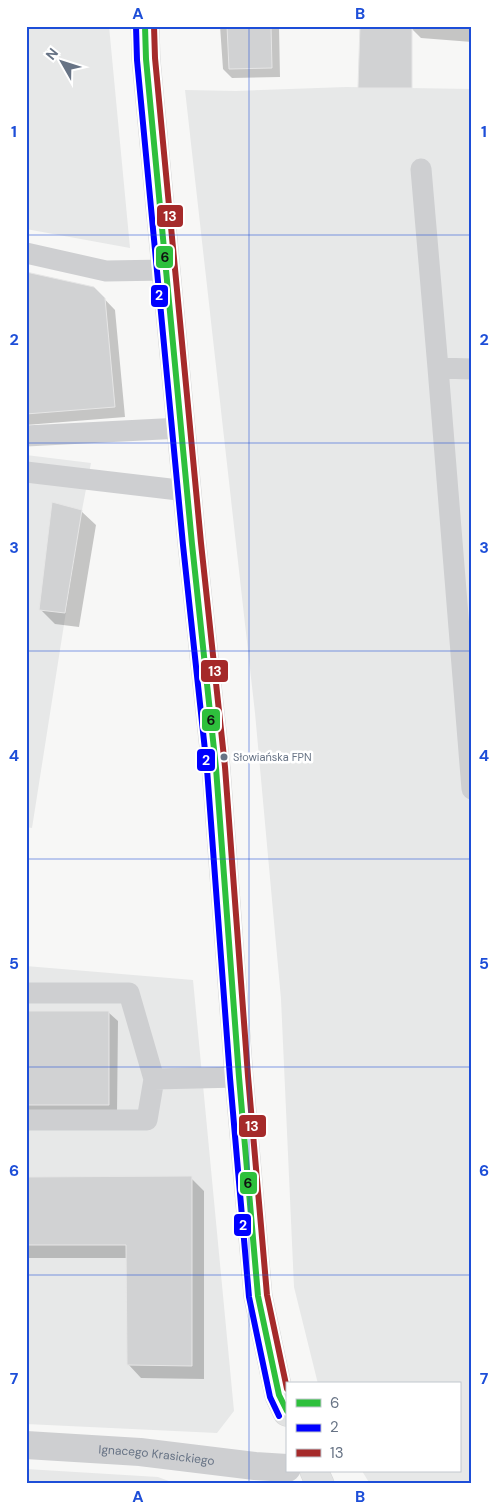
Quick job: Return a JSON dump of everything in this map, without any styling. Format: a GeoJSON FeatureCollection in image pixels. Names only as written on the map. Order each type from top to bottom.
{"type":"FeatureCollection","features":[{"type":"Feature","properties":{"kind":"street"},"geometry":{"type":"LineString","coordinates":[[145,26],[146,59],[187,491],[216,768],[239,1077],[258,1296],[279,1395],[286,1410]]}},
{"type":"Feature","properties":{"kind":"street","name":"Ignacego Krasickiego"},"geometry":{"type":"LineString","coordinates":[[26,1445],[140,1452],[286,1468]]}},
{"type":"Feature","properties":{"kind":"street"},"geometry":{"type":"LineString","coordinates":[[314,1472],[320,1484]]}},
{"type":"Feature","properties":{"kind":"lane"},"geometry":{"type":"LineString","coordinates":[[421,170],[472,789]]}},
{"type":"Feature","properties":{"kind":"lane"},"geometry":{"type":"LineString","coordinates":[[26,252],[106,271],[166,270]]}},
{"type":"Feature","properties":{"kind":"lane"},"geometry":{"type":"LineString","coordinates":[[438,368],[472,369]]}},
{"type":"Feature","properties":{"kind":"lane"},"geometry":{"type":"LineString","coordinates":[[26,436],[182,428]]}},
{"type":"Feature","properties":{"kind":"lane"},"geometry":{"type":"LineString","coordinates":[[26,472],[187,491]]}},
{"type":"Feature","properties":{"kind":"lane"},"geometry":{"type":"LineString","coordinates":[[26,993],[129,993],[154,1079],[147,1120],[26,1120]]}},
{"type":"Feature","properties":{"kind":"lane"},"geometry":{"type":"LineString","coordinates":[[154,1079],[239,1077]]}},
{"type":"Feature","properties":{"kind":"shaded area"},"geometry":{"type":"Polygon","coordinates":[[[26,26],[109,26],[130,248],[26,229],[26,26]]]}},
{"type":"Feature","properties":{"kind":"shaded area"},"geometry":{"type":"Polygon","coordinates":[[[346,87],[472,89],[472,1484],[370,1484],[363,1472],[460,1472],[460,1382],[318,1382],[294,1287],[281,999],[255,713],[185,90],[236,91],[346,87]]]}},
{"type":"Feature","properties":{"kind":"shaded area"},"geometry":{"type":"Polygon","coordinates":[[[26,455],[91,463],[32,828],[26,827],[26,455]]]}},
{"type":"Feature","properties":{"kind":"shaded area"},"geometry":{"type":"Polygon","coordinates":[[[26,966],[193,980],[234,1411],[217,1433],[26,1424],[26,966]]]}},
{"type":"Feature","properties":{"kind":"shaded area"},"geometry":{"type":"Polygon","coordinates":[[[26,1469],[158,1477],[177,1484],[26,1484],[26,1469]]]}},
{"type":"Feature","properties":{"kind":"building"},"geometry":{"type":"Polygon","coordinates":[[[227,26],[271,26],[272,68],[229,69],[227,26]]]}},
{"type":"Feature","properties":{"kind":"building"},"geometry":{"type":"Polygon","coordinates":[[[360,26],[412,26],[412,88],[358,88],[360,26]]]}},
{"type":"Feature","properties":{"kind":"building"},"geometry":{"type":"Polygon","coordinates":[[[26,272],[94,287],[105,298],[115,407],[26,414],[26,272]]]}},
{"type":"Feature","properties":{"kind":"building"},"geometry":{"type":"Polygon","coordinates":[[[52,502],[82,510],[65,613],[39,610],[52,502]]]}},
{"type":"Feature","properties":{"kind":"building"},"geometry":{"type":"Polygon","coordinates":[[[26,1011],[109,1011],[109,1105],[26,1105],[26,1011]]]}},
{"type":"Feature","properties":{"kind":"building"},"geometry":{"type":"Polygon","coordinates":[[[192,1176],[192,1366],[127,1365],[126,1245],[26,1245],[26,1177],[192,1176]]]}},
{"type":"Feature","properties":{"kind":"transit line","name":"2"},"geometry":{"type":"LineString","coordinates":[[136,26],[137,60],[183,545],[207,769],[230,1078],[249,1297],[270,1397],[279,1416]]}},
{"type":"Feature","properties":{"kind":"transit line","name":"6"},"geometry":{"type":"LineString","coordinates":[[145,26],[146,59],[192,544],[216,768],[239,1077],[258,1296],[279,1395],[286,1409]]}},
{"type":"Feature","properties":{"kind":"transit line","name":"13"},"geometry":{"type":"LineString","coordinates":[[154,26],[155,58],[201,543],[225,767],[248,1076],[267,1295],[286,1384]]}},
{"type":"Feature","properties":{"kind":"place","name":"Słowiańska FPN"},"geometry":{"type":"Point","coordinates":[224,757]}}]}
